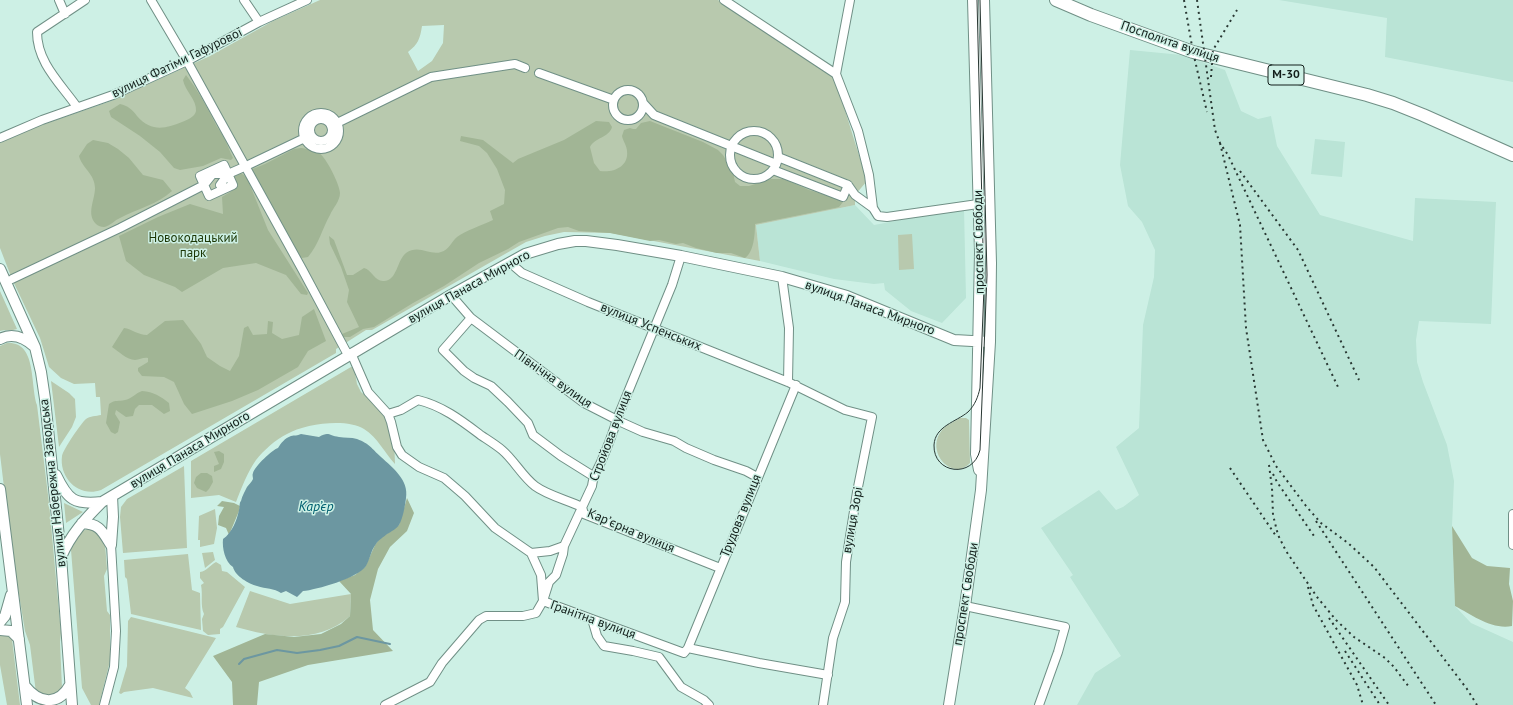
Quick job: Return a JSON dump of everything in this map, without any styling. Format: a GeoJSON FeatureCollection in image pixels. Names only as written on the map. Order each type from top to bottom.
{"type":"FeatureCollection","features":[{"type":"Feature","properties":{"kind":"highway","name":"Посполита вулиця"},"geometry":{"type":"LineString","coordinates":[[1056,0],[1193,52],[1392,103],[1513,155]]}},
{"type":"Feature","properties":{"kind":"main road","name":"проспект Свободи"},"geometry":{"type":"LineString","coordinates":[[973,0],[980,252],[976,454],[982,484]]}},
{"type":"Feature","properties":{"kind":"main road","name":"проспект Свободи"},"geometry":{"type":"LineString","coordinates":[[949,705],[965,606],[982,484],[990,342],[991,268],[984,0]]}},
{"type":"Feature","properties":{"kind":"main road","name":"вулиця Панаса Мирного"},"geometry":{"type":"LineString","coordinates":[[102,502],[451,295],[513,261],[541,248],[575,241],[617,245],[682,256],[782,277],[847,296],[954,340],[990,342]]}},
{"type":"Feature","properties":{"kind":"main road","name":"вулиця Набережна Заводська"},"geometry":{"type":"LineString","coordinates":[[0,268],[34,346],[41,372],[61,556],[72,705]]}},
{"type":"Feature","properties":{"kind":"main road"},"geometry":{"type":"LineString","coordinates":[[0,339],[7,336],[19,336],[34,346]]}},
{"type":"Feature","properties":{"kind":"main road"},"geometry":{"type":"LineString","coordinates":[[52,467],[68,496],[78,502],[88,504],[102,502]]}},
{"type":"Feature","properties":{"kind":"main road"},"geometry":{"type":"LineString","coordinates":[[0,489],[27,705]]}},
{"type":"Feature","properties":{"kind":"main road"},"geometry":{"type":"LineString","coordinates":[[111,545],[114,518],[112,496]]}},
{"type":"Feature","properties":{"kind":"main road"},"geometry":{"type":"LineString","coordinates":[[61,556],[67,544],[82,522],[102,502]]}},
{"type":"Feature","properties":{"kind":"main road"},"geometry":{"type":"LineString","coordinates":[[82,522],[90,523],[100,528],[111,545]]}},
{"type":"Feature","properties":{"kind":"main road"},"geometry":{"type":"LineString","coordinates":[[0,622],[7,610],[12,589]]}},
{"type":"Feature","properties":{"kind":"main road"},"geometry":{"type":"LineString","coordinates":[[0,630],[11,631],[19,639]]}},
{"type":"Feature","properties":{"kind":"main road"},"geometry":{"type":"LineString","coordinates":[[25,686],[39,702],[52,704],[63,699],[67,694],[71,682]]}},
{"type":"Feature","properties":{"kind":"street"},"geometry":{"type":"LineString","coordinates":[[60,0],[65,14]]}},
{"type":"Feature","properties":{"kind":"street"},"geometry":{"type":"LineString","coordinates":[[77,107],[44,62],[37,41],[37,32],[85,0]]}},
{"type":"Feature","properties":{"kind":"street"},"geometry":{"type":"LineString","coordinates":[[151,0],[187,61],[244,167],[350,354],[368,392],[388,414],[398,447],[402,455],[419,467],[444,478],[465,496],[495,528],[531,552],[550,551],[564,546]]}},
{"type":"Feature","properties":{"kind":"street"},"geometry":{"type":"LineString","coordinates":[[244,0],[259,22]]}},
{"type":"Feature","properties":{"kind":"street","name":"вулиця Фатіми Гафурової"},"geometry":{"type":"LineString","coordinates":[[0,138],[42,120],[113,95],[187,61],[259,22],[307,0]]}},
{"type":"Feature","properties":{"kind":"street"},"geometry":{"type":"LineString","coordinates":[[724,0],[836,74]]}},
{"type":"Feature","properties":{"kind":"street"},"geometry":{"type":"LineString","coordinates":[[850,0],[836,74],[858,131],[869,175],[873,208]]}},
{"type":"Feature","properties":{"kind":"street"},"geometry":{"type":"LineString","coordinates":[[12,279],[204,185],[214,175],[228,174],[307,137],[314,117],[334,124],[431,77],[516,64],[525,68]]}},
{"type":"Feature","properties":{"kind":"street"},"geometry":{"type":"LineString","coordinates":[[539,73],[614,100]]}},
{"type":"Feature","properties":{"kind":"street"},"geometry":{"type":"LineString","coordinates":[[654,115],[626,120],[619,117],[614,111],[614,100],[622,92],[629,90],[636,93],[642,103],[654,115],[776,164],[824,190],[843,197],[855,195]]}},
{"type":"Feature","properties":{"kind":"street"},"geometry":{"type":"LineString","coordinates":[[637,117],[642,111],[642,103]]}},
{"type":"Feature","properties":{"kind":"street"},"geometry":{"type":"LineString","coordinates":[[307,137],[327,144],[332,134],[334,124]]}},
{"type":"Feature","properties":{"kind":"street"},"geometry":{"type":"LineString","coordinates":[[751,131],[763,133],[768,136],[776,146],[776,164],[764,177],[746,177],[736,170],[727,148],[722,142],[730,141],[751,131]]}},
{"type":"Feature","properties":{"kind":"street"},"geometry":{"type":"LineString","coordinates":[[731,158],[732,146],[740,136]]}},
{"type":"Feature","properties":{"kind":"street"},"geometry":{"type":"LineString","coordinates":[[776,164],[829,177],[848,185],[855,195],[873,208],[878,216],[887,217],[978,204]]}},
{"type":"Feature","properties":{"kind":"street"},"geometry":{"type":"LineString","coordinates":[[224,165],[233,185],[209,196],[204,185],[200,176],[224,165]]}},
{"type":"Feature","properties":{"kind":"street"},"geometry":{"type":"LineString","coordinates":[[204,185],[218,186],[228,174]]}},
{"type":"Feature","properties":{"kind":"street"},"geometry":{"type":"LineString","coordinates":[[824,190],[829,177]]}},
{"type":"Feature","properties":{"kind":"street"},"geometry":{"type":"LineString","coordinates":[[843,197],[848,185]]}},
{"type":"Feature","properties":{"kind":"street","name":"Стройова вулиця"},"geometry":{"type":"LineString","coordinates":[[384,705],[430,682],[442,663],[479,620],[486,616],[523,616],[536,613],[543,601],[549,582],[556,575],[561,563],[564,546],[592,486],[593,476],[599,466],[613,432],[672,285],[682,256]]}},
{"type":"Feature","properties":{"kind":"street","name":"вулиця Успенських"},"geometry":{"type":"LineString","coordinates":[[513,261],[515,267],[522,274],[796,386]]}},
{"type":"Feature","properties":{"kind":"street"},"geometry":{"type":"LineString","coordinates":[[782,277],[789,328],[788,382]]}},
{"type":"Feature","properties":{"kind":"street","name":"Північна вулиця"},"geometry":{"type":"LineString","coordinates":[[451,295],[472,318],[584,403],[643,432],[674,441],[714,460],[746,470],[757,477]]}},
{"type":"Feature","properties":{"kind":"street"},"geometry":{"type":"LineString","coordinates":[[472,318],[443,350],[464,371],[474,378],[491,386],[528,423],[533,434],[561,456],[593,476]]}},
{"type":"Feature","properties":{"kind":"street","name":"Трудова вулиця"},"geometry":{"type":"LineString","coordinates":[[688,648],[757,477],[796,386]]}},
{"type":"Feature","properties":{"kind":"street","name":"вулиця Зорі"},"geometry":{"type":"LineString","coordinates":[[796,386],[844,410],[872,417],[857,492],[846,562],[845,602],[833,638],[823,705]]}},
{"type":"Feature","properties":{"kind":"street","name":"Карʼєрна вулиця"},"geometry":{"type":"LineString","coordinates":[[388,414],[401,410],[418,400],[438,406],[452,414],[502,450],[523,474],[535,486],[544,492],[582,507],[584,514],[720,568]]}},
{"type":"Feature","properties":{"kind":"street"},"geometry":{"type":"LineString","coordinates":[[1513,514],[1513,545]]}},
{"type":"Feature","properties":{"kind":"street"},"geometry":{"type":"LineString","coordinates":[[104,705],[114,667],[116,631],[111,545]]}},
{"type":"Feature","properties":{"kind":"street","name":"Гранітна вулиця"},"geometry":{"type":"LineString","coordinates":[[531,552],[541,575],[543,601],[684,653],[688,648]]}},
{"type":"Feature","properties":{"kind":"street"},"geometry":{"type":"LineString","coordinates":[[965,606],[1065,627],[1058,652],[1039,705]]}},
{"type":"Feature","properties":{"kind":"street"},"geometry":{"type":"LineString","coordinates":[[592,619],[597,636],[604,646],[633,650],[659,657],[681,687],[704,700],[709,705]]}},
{"type":"Feature","properties":{"kind":"street"},"geometry":{"type":"LineString","coordinates":[[688,648],[745,661],[828,674]]}},
{"type":"Feature","properties":{"kind":"street"},"geometry":{"type":"LineString","coordinates":[[659,657],[675,650]]}},
{"type":"Feature","properties":{"kind":"shaded area"},"geometry":{"type":"Polygon","coordinates":[[[1279,0],[1513,0],[1513,82],[1385,57],[1387,18],[1279,0]]]}},
{"type":"Feature","properties":{"kind":"shaded area"},"geometry":{"type":"Polygon","coordinates":[[[1130,50],[1182,55],[1225,70],[1241,111],[1258,119],[1271,116],[1277,146],[1320,215],[1413,241],[1415,198],[1496,202],[1491,324],[1419,321],[1416,340],[1417,362],[1447,445],[1454,481],[1452,526],[1455,606],[1471,623],[1513,642],[1513,705],[1077,705],[1095,673],[1121,656],[1070,577],[1073,575],[1041,528],[1099,490],[1116,510],[1123,507],[1139,495],[1116,447],[1139,428],[1143,325],[1154,277],[1155,250],[1142,222],[1128,206],[1120,165],[1130,50]]]}},
{"type":"Feature","properties":{"kind":"shaded area"},"geometry":{"type":"Polygon","coordinates":[[[1315,139],[1345,142],[1342,177],[1311,174],[1315,139]]]}},
{"type":"Feature","properties":{"kind":"shaded area"},"geometry":{"type":"Polygon","coordinates":[[[855,205],[874,225],[964,208],[966,298],[942,323],[911,311],[885,290],[884,283],[874,284],[834,279],[760,261],[756,225],[855,205]]]}},
{"type":"Feature","properties":{"kind":"green space","name":"Новокодацький парк"},"geometry":{"type":"Polygon","coordinates":[[[320,0],[718,0],[834,75],[867,181],[855,195],[855,205],[756,225],[760,261],[611,233],[564,232],[526,242],[372,330],[366,330],[336,349],[336,353],[101,490],[93,492],[78,489],[67,479],[62,464],[62,456],[76,431],[84,421],[89,417],[101,415],[100,397],[96,397],[95,383],[74,384],[61,378],[49,367],[40,338],[12,279],[0,248],[0,143],[27,130],[111,101],[210,56],[273,21],[320,0]],[[444,25],[422,26],[418,41],[408,52],[418,71],[432,61],[443,43],[444,25]]]}},
{"type":"Feature","properties":{"kind":"green space"},"geometry":{"type":"Polygon","coordinates":[[[186,75],[201,97],[224,137],[233,158],[231,160],[221,158],[203,166],[180,170],[174,168],[160,152],[140,136],[111,117],[109,111],[120,104],[130,108],[142,121],[148,125],[158,128],[170,126],[192,117],[196,111],[196,107],[184,84],[183,80],[186,75]]]}},
{"type":"Feature","properties":{"kind":"green space"},"geometry":{"type":"Polygon","coordinates":[[[596,121],[609,122],[612,127],[605,136],[595,141],[590,147],[594,163],[600,171],[615,170],[623,165],[627,157],[627,149],[622,136],[624,130],[630,128],[636,129],[641,123],[650,121],[703,142],[718,150],[723,155],[733,172],[735,182],[740,186],[749,186],[771,179],[784,179],[843,202],[839,207],[835,208],[755,224],[752,247],[745,258],[731,253],[717,253],[696,248],[683,243],[676,244],[659,240],[650,241],[610,233],[579,231],[568,227],[558,228],[519,242],[479,263],[444,286],[374,327],[363,329],[350,337],[341,337],[342,334],[359,327],[347,302],[349,290],[341,267],[330,244],[329,236],[334,240],[347,275],[353,275],[364,268],[378,280],[388,280],[392,278],[406,253],[415,250],[433,253],[444,251],[460,235],[493,220],[490,211],[504,204],[505,190],[497,169],[487,153],[479,146],[460,141],[461,136],[483,140],[513,163],[518,159],[564,140],[596,121]]]}},
{"type":"Feature","properties":{"kind":"green space"},"geometry":{"type":"Polygon","coordinates":[[[93,140],[108,143],[118,149],[129,158],[143,175],[163,180],[172,191],[166,196],[104,227],[96,224],[93,220],[91,211],[95,193],[93,179],[79,156],[87,144],[93,140]]]}},
{"type":"Feature","properties":{"kind":"green space"},"geometry":{"type":"Polygon","coordinates":[[[294,149],[310,149],[322,156],[338,184],[340,193],[338,202],[327,220],[315,247],[308,257],[302,258],[297,253],[290,239],[280,226],[250,170],[294,149]]]}},
{"type":"Feature","properties":{"kind":"green space"},"geometry":{"type":"Polygon","coordinates":[[[238,172],[244,175],[248,180],[268,230],[308,293],[307,295],[301,294],[286,275],[256,263],[223,268],[182,292],[175,287],[144,275],[126,261],[119,236],[158,217],[190,204],[223,214],[222,197],[234,189],[235,184],[233,175],[238,172]]]}},
{"type":"Feature","properties":{"kind":"green space"},"geometry":{"type":"Polygon","coordinates":[[[912,234],[914,269],[899,270],[898,235],[912,234]]]}},
{"type":"Feature","properties":{"kind":"green space"},"geometry":{"type":"Polygon","coordinates":[[[0,291],[17,329],[0,331],[0,291]]]}},
{"type":"Feature","properties":{"kind":"green space"},"geometry":{"type":"Polygon","coordinates":[[[314,309],[326,341],[308,351],[298,367],[258,390],[232,401],[192,414],[184,404],[174,382],[164,377],[142,376],[138,371],[138,368],[148,362],[148,358],[132,360],[112,347],[124,328],[147,335],[165,321],[183,320],[201,344],[207,357],[230,371],[239,356],[244,328],[248,326],[253,335],[267,334],[268,321],[273,322],[272,333],[282,339],[299,335],[302,317],[314,309]]]}},
{"type":"Feature","properties":{"kind":"green space"},"geometry":{"type":"Polygon","coordinates":[[[7,343],[17,344],[28,356],[31,365],[37,405],[49,503],[61,633],[62,688],[56,698],[36,693],[30,645],[25,631],[11,546],[0,454],[0,346],[7,343]]]}},
{"type":"Feature","properties":{"kind":"green space"},"geometry":{"type":"Polygon","coordinates":[[[351,367],[354,367],[357,384],[361,392],[384,412],[394,436],[395,464],[377,441],[364,429],[347,424],[336,423],[315,425],[295,430],[278,439],[266,449],[250,469],[236,502],[219,495],[191,498],[191,461],[351,367]]]}},
{"type":"Feature","properties":{"kind":"green space"},"geometry":{"type":"Polygon","coordinates":[[[51,381],[75,399],[76,417],[72,427],[59,447],[51,381]]]}},
{"type":"Feature","properties":{"kind":"green space"},"geometry":{"type":"Polygon","coordinates":[[[142,391],[153,393],[163,398],[169,403],[170,411],[164,414],[152,405],[139,405],[135,409],[133,416],[126,417],[116,410],[115,414],[120,422],[118,432],[115,434],[111,432],[106,423],[109,404],[115,401],[123,401],[142,391]]]}},
{"type":"Feature","properties":{"kind":"green space"},"geometry":{"type":"Polygon","coordinates":[[[960,418],[966,418],[969,420],[970,463],[963,468],[956,469],[949,467],[943,462],[938,455],[936,447],[937,439],[942,430],[960,418]]]}},
{"type":"Feature","properties":{"kind":"green space"},"geometry":{"type":"Polygon","coordinates":[[[219,451],[224,454],[224,462],[221,469],[214,472],[214,466],[219,464],[214,452],[219,451]]]}},
{"type":"Feature","properties":{"kind":"green space"},"geometry":{"type":"Polygon","coordinates":[[[184,466],[187,548],[123,553],[120,517],[121,507],[127,499],[184,466]]]}},
{"type":"Feature","properties":{"kind":"green space"},"geometry":{"type":"Polygon","coordinates":[[[201,473],[207,473],[212,476],[213,482],[206,492],[197,488],[194,483],[196,477],[201,473]]]}},
{"type":"Feature","properties":{"kind":"green space"},"geometry":{"type":"Polygon","coordinates":[[[407,498],[414,513],[407,531],[390,547],[378,569],[370,600],[373,630],[393,651],[308,665],[259,682],[257,705],[233,705],[232,682],[213,656],[265,634],[294,637],[321,634],[341,624],[350,616],[351,594],[339,581],[355,575],[365,567],[375,545],[380,538],[399,525],[407,498]]]}},
{"type":"Feature","properties":{"kind":"green space"},"geometry":{"type":"Polygon","coordinates":[[[222,501],[234,503],[240,506],[229,535],[226,528],[218,525],[219,516],[224,507],[217,506],[222,501]]]}},
{"type":"Feature","properties":{"kind":"green space"},"geometry":{"type":"Polygon","coordinates":[[[64,503],[83,512],[66,523],[64,503]]]}},
{"type":"Feature","properties":{"kind":"green space"},"geometry":{"type":"Polygon","coordinates":[[[215,509],[217,528],[214,544],[200,547],[200,540],[198,540],[199,516],[215,509]]]}},
{"type":"Feature","properties":{"kind":"green space"},"geometry":{"type":"Polygon","coordinates":[[[1452,526],[1472,558],[1487,566],[1510,568],[1509,584],[1513,601],[1512,626],[1505,627],[1490,624],[1455,606],[1452,526]]]}},
{"type":"Feature","properties":{"kind":"green space"},"geometry":{"type":"Polygon","coordinates":[[[88,529],[98,531],[105,544],[107,569],[104,576],[107,611],[110,615],[110,661],[99,705],[91,705],[82,688],[71,550],[76,537],[88,529]]]}},
{"type":"Feature","properties":{"kind":"green space"},"geometry":{"type":"Polygon","coordinates":[[[213,552],[215,560],[205,568],[202,553],[213,552]]]}},
{"type":"Feature","properties":{"kind":"green space"},"geometry":{"type":"Polygon","coordinates":[[[188,554],[192,590],[200,593],[201,630],[131,614],[124,560],[188,554]]]}},
{"type":"Feature","properties":{"kind":"green space"},"geometry":{"type":"Polygon","coordinates":[[[216,562],[221,565],[222,571],[227,572],[245,587],[223,627],[220,629],[220,634],[208,635],[203,631],[202,619],[204,614],[202,607],[201,585],[204,583],[200,578],[200,572],[216,562]]]}},
{"type":"Feature","properties":{"kind":"green space"},"geometry":{"type":"Polygon","coordinates":[[[250,591],[290,604],[351,594],[350,616],[338,625],[310,635],[281,636],[236,627],[250,591]]]}},
{"type":"Feature","properties":{"kind":"green space"},"geometry":{"type":"Polygon","coordinates":[[[131,617],[216,638],[185,688],[190,692],[193,698],[153,688],[124,692],[121,694],[119,693],[127,666],[128,621],[131,617]]]}},
{"type":"Feature","properties":{"kind":"green space"},"geometry":{"type":"Polygon","coordinates":[[[0,632],[7,634],[12,639],[20,705],[7,705],[0,665],[0,632]]]}},
{"type":"Feature","properties":{"kind":"water","name":"Кар’єр"},"geometry":{"type":"Polygon","coordinates":[[[301,434],[319,437],[327,434],[339,437],[355,438],[370,446],[403,480],[406,498],[404,512],[399,525],[377,542],[366,566],[362,570],[355,575],[336,583],[303,591],[297,597],[286,591],[281,593],[276,590],[254,585],[243,579],[236,573],[228,562],[224,550],[223,539],[229,533],[235,522],[242,497],[247,487],[253,480],[254,470],[287,438],[301,434]]]}},
{"type":"Feature","properties":{"kind":"waterway"},"geometry":{"type":"LineString","coordinates":[[239,664],[244,659],[277,650],[297,653],[320,650],[339,646],[357,637],[390,644]]}},
{"type":"Feature","properties":{"kind":"tram line"},"geometry":{"type":"LineString","coordinates":[[977,0],[984,288],[980,388],[976,401],[968,412],[942,429],[935,439],[935,455],[946,467],[954,469],[962,469],[970,466],[976,459],[980,450],[987,275],[980,0]]}},
{"type":"Feature","properties":{"kind":"railway"},"geometry":{"type":"LineString","coordinates":[[1184,0],[1193,52],[1207,112]]}},
{"type":"Feature","properties":{"kind":"railway"},"geometry":{"type":"LineString","coordinates":[[1197,0],[1215,130],[1338,387]]}},
{"type":"Feature","properties":{"kind":"railway"},"geometry":{"type":"LineString","coordinates":[[1211,77],[1213,50],[1237,10]]}},
{"type":"Feature","properties":{"kind":"railway"},"geometry":{"type":"LineString","coordinates":[[1220,143],[1240,225],[1246,328],[1263,440],[1276,466],[1306,506],[1321,523],[1348,543],[1374,567],[1467,689],[1477,705]]}},
{"type":"Feature","properties":{"kind":"railway"},"geometry":{"type":"LineString","coordinates":[[1240,171],[1298,250],[1359,380]]}},
{"type":"Feature","properties":{"kind":"railway"},"geometry":{"type":"LineString","coordinates":[[1269,465],[1273,515],[1278,535],[1286,551],[1317,597],[1336,620],[1354,637],[1385,658],[1409,687]]}},
{"type":"Feature","properties":{"kind":"railway"},"geometry":{"type":"LineString","coordinates":[[1230,468],[1276,536]]}},
{"type":"Feature","properties":{"kind":"railway"},"geometry":{"type":"LineString","coordinates":[[1273,474],[1314,536]]}},
{"type":"Feature","properties":{"kind":"railway"},"geometry":{"type":"LineString","coordinates":[[1316,521],[1436,705]]}},
{"type":"Feature","properties":{"kind":"railway"},"geometry":{"type":"LineString","coordinates":[[1308,587],[1313,605],[1357,685],[1363,705]]}},
{"type":"Feature","properties":{"kind":"railway"},"geometry":{"type":"LineString","coordinates":[[1329,618],[1389,705]]}},
{"type":"Feature","properties":{"kind":"railway"},"geometry":{"type":"LineString","coordinates":[[1345,651],[1380,705]]}}]}
